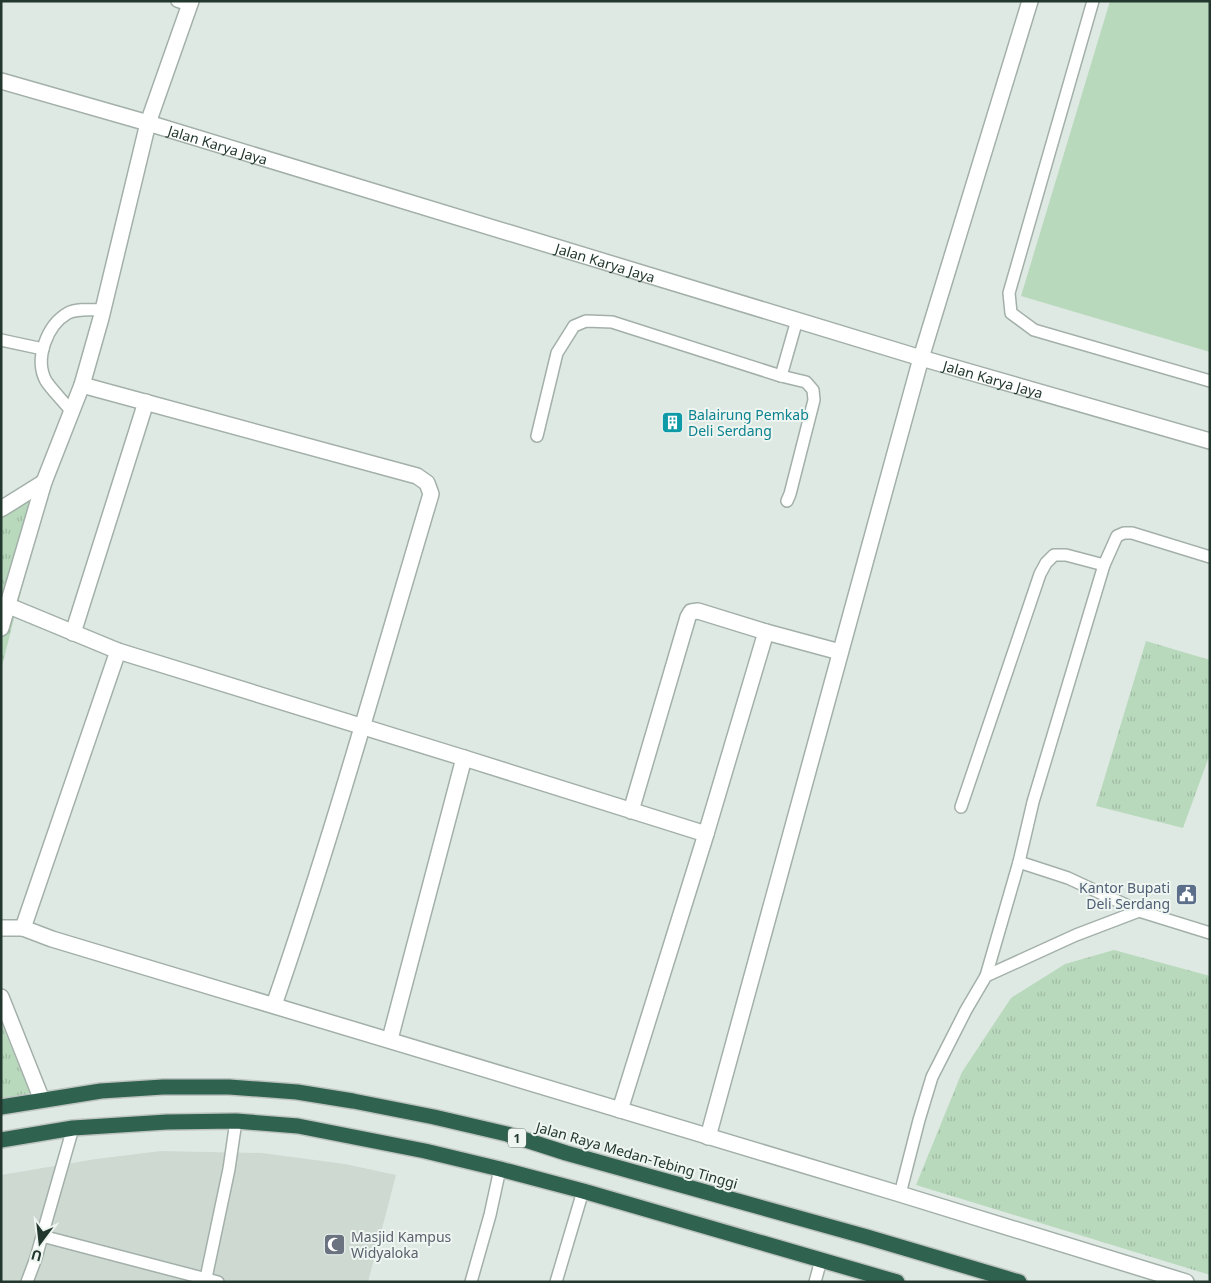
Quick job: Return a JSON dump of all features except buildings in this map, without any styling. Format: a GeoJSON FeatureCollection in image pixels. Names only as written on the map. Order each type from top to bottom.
{"type":"FeatureCollection","features":[{"type":"Feature","properties":{"kind":"highway","name":"Jalan Raya Medan-Tebing Tinggi"},"geometry":{"type":"LineString","coordinates":[[1,1106],[101,1091],[163,1087],[229,1087],[297,1092],[354,1101],[507,1134],[566,1153],[867,1237],[1019,1282]]}},
{"type":"Feature","properties":{"kind":"highway"},"geometry":{"type":"LineString","coordinates":[[1,1140],[73,1128],[167,1122],[236,1122],[298,1126],[425,1151],[500,1169],[583,1191],[897,1282]]}},
{"type":"Feature","properties":{"kind":"street"},"geometry":{"type":"LineString","coordinates":[[708,1137],[921,358],[1030,1]]}},
{"type":"Feature","properties":{"kind":"street"},"geometry":{"type":"LineString","coordinates":[[1,628],[44,482],[82,385],[103,310],[148,123],[186,3]]}},
{"type":"Feature","properties":{"kind":"street","name":"Jalan Karya Jaya"},"geometry":{"type":"LineString","coordinates":[[1,81],[148,123],[921,358],[1210,441]]}},
{"type":"Feature","properties":{"kind":"street"},"geometry":{"type":"LineString","coordinates":[[82,385],[417,476],[427,482],[431,494],[362,727],[299,932],[274,1005]]}},
{"type":"Feature","properties":{"kind":"street"},"geometry":{"type":"LineString","coordinates":[[73,633],[146,402]]}},
{"type":"Feature","properties":{"kind":"street"},"geometry":{"type":"LineString","coordinates":[[1,509],[44,482]]}},
{"type":"Feature","properties":{"kind":"street"},"geometry":{"type":"LineString","coordinates":[[8,606],[118,651],[706,834]]}},
{"type":"Feature","properties":{"kind":"street"},"geometry":{"type":"LineString","coordinates":[[631,811],[691,612],[705,612],[766,632],[840,652]]}},
{"type":"Feature","properties":{"kind":"street"},"geometry":{"type":"LineString","coordinates":[[620,1110],[706,834],[766,632]]}},
{"type":"Feature","properties":{"kind":"street"},"geometry":{"type":"LineString","coordinates":[[23,928],[118,651]]}},
{"type":"Feature","properties":{"kind":"street"},"geometry":{"type":"LineString","coordinates":[[390,1039],[464,758]]}},
{"type":"Feature","properties":{"kind":"street"},"geometry":{"type":"LineString","coordinates":[[1,928],[23,928],[52,939],[390,1039],[1186,1282]]}},
{"type":"Feature","properties":{"kind":"street"},"geometry":{"type":"LineString","coordinates":[[1,997],[42,1100]]}},
{"type":"Feature","properties":{"kind":"lane"},"geometry":{"type":"LineString","coordinates":[[1094,1],[1009,293],[1011,313],[1034,330],[1210,381]]}},
{"type":"Feature","properties":{"kind":"lane"},"geometry":{"type":"LineString","coordinates":[[72,411],[46,381],[41,356],[43,349],[55,325],[69,312],[103,310]]}},
{"type":"Feature","properties":{"kind":"lane"},"geometry":{"type":"LineString","coordinates":[[781,376],[797,320]]}},
{"type":"Feature","properties":{"kind":"lane"},"geometry":{"type":"LineString","coordinates":[[538,436],[557,352],[574,326],[586,321],[612,322],[781,376],[806,382],[813,390],[814,400],[788,501]]}},
{"type":"Feature","properties":{"kind":"lane"},"geometry":{"type":"LineString","coordinates":[[1,340],[43,349]]}},
{"type":"Feature","properties":{"kind":"lane"},"geometry":{"type":"LineString","coordinates":[[900,1194],[932,1078],[966,1010],[986,976],[1019,862],[1033,802],[1104,565],[1117,536],[1124,533],[1132,533],[1210,557]]}},
{"type":"Feature","properties":{"kind":"lane"},"geometry":{"type":"LineString","coordinates":[[961,807],[1040,574],[1054,555],[1066,554],[1104,565]]}},
{"type":"Feature","properties":{"kind":"lane"},"geometry":{"type":"LineString","coordinates":[[1019,862],[1068,878],[1139,911],[1210,934]]}},
{"type":"Feature","properties":{"kind":"lane"},"geometry":{"type":"LineString","coordinates":[[986,976],[1076,935],[1139,911]]}},
{"type":"Feature","properties":{"kind":"lane"},"geometry":{"type":"LineString","coordinates":[[206,1278],[229,1169],[236,1122]]}},
{"type":"Feature","properties":{"kind":"lane"},"geometry":{"type":"LineString","coordinates":[[27,1282],[36,1258],[73,1128]]}},
{"type":"Feature","properties":{"kind":"lane"},"geometry":{"type":"LineString","coordinates":[[471,1282],[490,1215],[500,1169]]}},
{"type":"Feature","properties":{"kind":"lane"},"geometry":{"type":"LineString","coordinates":[[556,1282],[583,1191]]}},
{"type":"Feature","properties":{"kind":"lane"},"geometry":{"type":"LineString","coordinates":[[42,1236],[218,1282]]}},
{"type":"Feature","properties":{"kind":"lane"},"geometry":{"type":"LineString","coordinates":[[815,1282],[821,1260]]}},
{"type":"Feature","properties":{"kind":"shaded area"},"geometry":{"type":"Polygon","coordinates":[[[161,1151],[262,1153],[345,1164],[396,1175],[368,1282],[1,1282],[1,1175],[96,1159],[161,1151]]]}},
{"type":"Feature","properties":{"kind":"green space"},"geometry":{"type":"Polygon","coordinates":[[[1110,1],[1210,1],[1210,352],[1021,296],[1110,1]]]}},
{"type":"Feature","properties":{"kind":"green space"},"geometry":{"type":"Polygon","coordinates":[[[47,489],[1,670],[1,515],[47,489]]]}},
{"type":"Feature","properties":{"kind":"green space"},"geometry":{"type":"Polygon","coordinates":[[[1146,641],[1210,660],[1210,754],[1183,828],[1096,806],[1146,641]]]}},
{"type":"Feature","properties":{"kind":"green space"},"geometry":{"type":"Polygon","coordinates":[[[1114,950],[1210,976],[1210,1275],[916,1185],[962,1072],[1011,998],[1065,964],[1114,950]]]}},
{"type":"Feature","properties":{"kind":"green space"},"geometry":{"type":"Polygon","coordinates":[[[1,1022],[30,1093],[1,1099],[1,1022]]]}},
{"type":"Feature","properties":{"kind":"place","name":"Balairung Pemkab Deli Serdang"},"geometry":{"type":"Point","coordinates":[672,422]}},
{"type":"Feature","properties":{"kind":"place","name":"Kantor Bupati Deli Serdang"},"geometry":{"type":"Point","coordinates":[1186,895]}},
{"type":"Feature","properties":{"kind":"place","name":"Masjid Kampus Widyaloka"},"geometry":{"type":"Point","coordinates":[335,1244]}}]}
